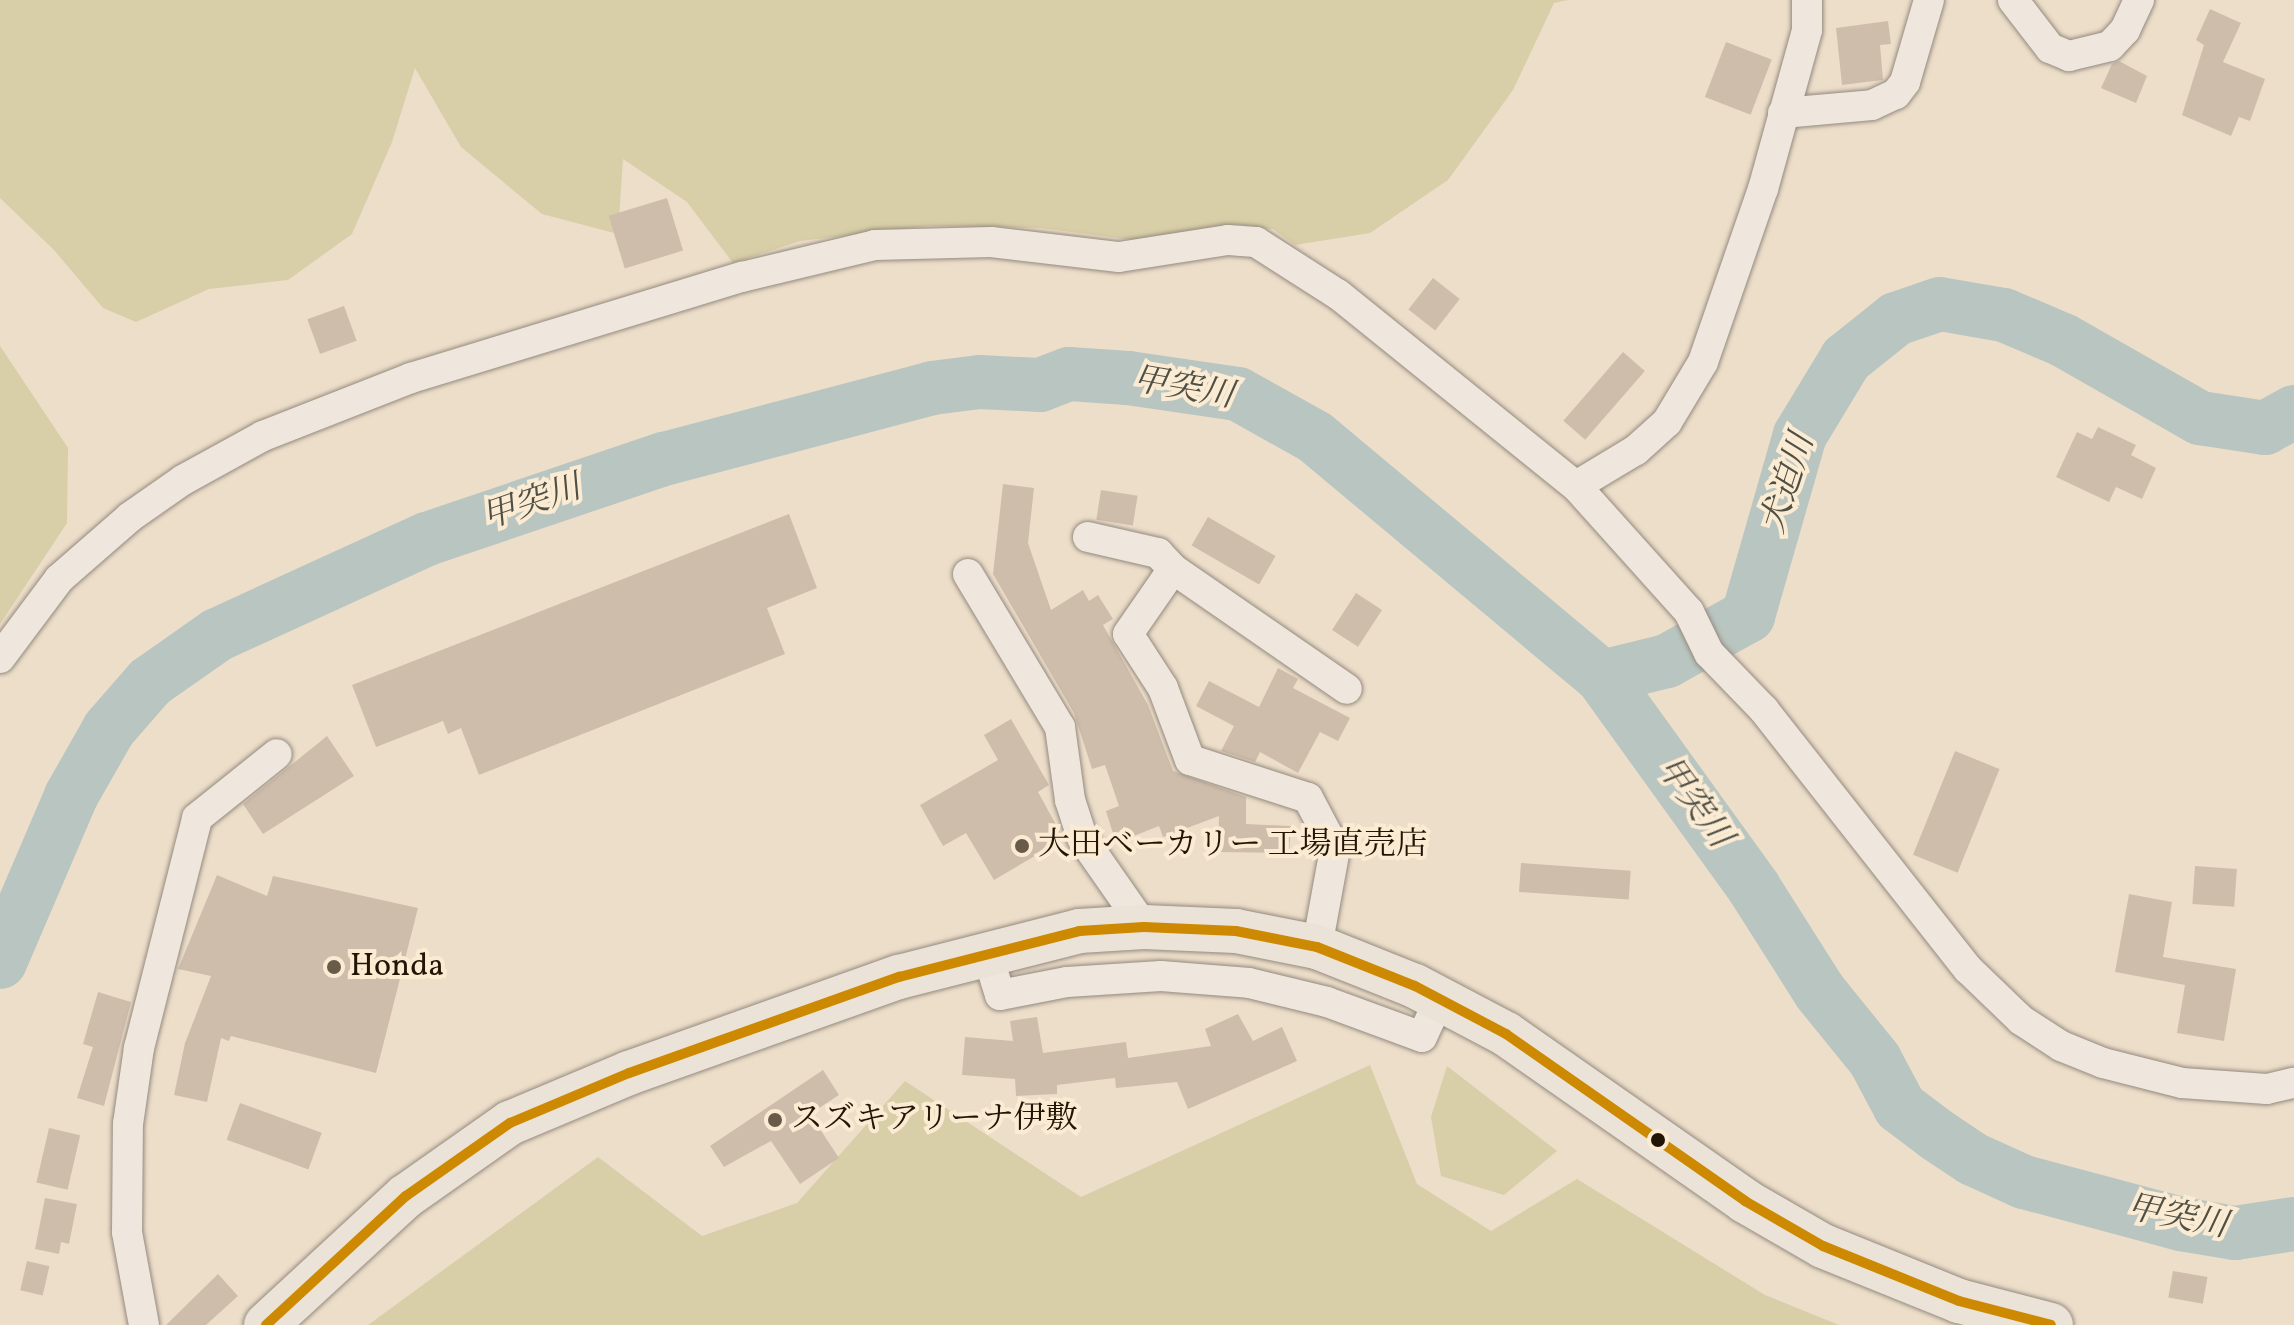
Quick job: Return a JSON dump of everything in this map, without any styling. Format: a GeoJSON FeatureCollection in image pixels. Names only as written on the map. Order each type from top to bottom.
{"type":"FeatureCollection","features":[{"type":"Feature","properties":{"kind":"highway"},"geometry":{"type":"LineString","coordinates":[[266,1325],[406,1196],[510,1123],[800,1010],[987,953],[1079,931],[1144,927],[1236,931],[1317,947],[1440,998],[1506,1034],[1745,1201],[1823,1246],[1945,1296],[2051,1325]]}},
{"type":"Feature","properties":{"kind":"street"},"geometry":{"type":"LineString","coordinates":[[1576,486],[1636,450],[1667,422],[1703,362],[1807,30],[1807,0]]}},
{"type":"Feature","properties":{"kind":"street"},"geometry":{"type":"LineString","coordinates":[[1783,113],[1872,105],[1896,94],[1905,82],[1929,0]]}},
{"type":"Feature","properties":{"kind":"street"},"geometry":{"type":"LineString","coordinates":[[2013,0],[2050,48],[2069,56],[2110,46],[2125,30],[2139,0]]}},
{"type":"Feature","properties":{"kind":"street"},"geometry":{"type":"LineString","coordinates":[[0,658],[59,579],[88,551],[183,480],[263,436],[411,378],[742,277],[875,245],[991,242],[1119,257],[1228,240],[1256,242],[1339,295],[1576,486],[1689,612],[1709,653],[1764,710],[1968,969],[2021,1020],[2075,1052],[2182,1083],[2267,1089],[2294,1083]]}},
{"type":"Feature","properties":{"kind":"street"},"geometry":{"type":"LineString","coordinates":[[1088,537],[1158,553],[1173,569],[1347,689]]}},
{"type":"Feature","properties":{"kind":"street"},"geometry":{"type":"LineString","coordinates":[[1173,569],[1128,634],[1163,688],[1190,760],[1308,798],[1335,849],[1317,947]]}},
{"type":"Feature","properties":{"kind":"street"},"geometry":{"type":"LineString","coordinates":[[968,574],[1060,727],[1070,800],[1082,838],[1144,927]]}},
{"type":"Feature","properties":{"kind":"street"},"geometry":{"type":"LineString","coordinates":[[144,1325],[127,1232],[128,1124],[139,1048],[197,818],[277,754]]}},
{"type":"Feature","properties":{"kind":"street"},"geometry":{"type":"LineString","coordinates":[[987,953],[1000,995],[1067,982],[1161,976],[1249,983],[1327,1002],[1422,1037],[1440,998]]}},
{"type":"Feature","properties":{"kind":"shaded area"},"geometry":{"type":"Polygon","coordinates":[[[0,0],[1568,0],[1554,3],[1513,90],[1448,180],[1370,233],[1295,245],[1273,229],[1227,227],[1134,240],[1040,228],[928,226],[800,241],[733,263],[687,202],[623,159],[618,234],[542,214],[461,147],[415,68],[392,142],[352,234],[288,280],[209,289],[136,322],[103,308],[54,250],[0,198],[0,0]]]}},
{"type":"Feature","properties":{"kind":"shaded area"},"geometry":{"type":"Polygon","coordinates":[[[0,346],[68,448],[67,523],[0,624],[0,346]]]}},
{"type":"Feature","properties":{"kind":"shaded area"},"geometry":{"type":"Polygon","coordinates":[[[1370,1065],[1417,1184],[1491,1231],[1577,1179],[1765,1295],[1839,1325],[368,1325],[598,1157],[702,1236],[797,1203],[905,1081],[1081,1197],[1370,1065]]]}},
{"type":"Feature","properties":{"kind":"shaded area"},"geometry":{"type":"Polygon","coordinates":[[[1447,1066],[1557,1151],[1504,1195],[1441,1176],[1431,1117],[1447,1066]]]}},
{"type":"Feature","properties":{"kind":"building"},"geometry":{"type":"Polygon","coordinates":[[[2210,9],[2241,23],[2223,62],[2265,79],[2250,121],[2239,117],[2231,136],[2182,115],[2204,45],[2196,40],[2210,9]]]}},
{"type":"Feature","properties":{"kind":"building"},"geometry":{"type":"Polygon","coordinates":[[[1888,21],[1891,44],[1880,45],[1883,80],[1842,85],[1836,28],[1888,21]]]}},
{"type":"Feature","properties":{"kind":"building"},"geometry":{"type":"Polygon","coordinates":[[[1726,42],[1772,60],[1751,115],[1705,97],[1726,42]]]}},
{"type":"Feature","properties":{"kind":"building"},"geometry":{"type":"Polygon","coordinates":[[[2119,61],[2147,76],[2136,103],[2101,88],[2112,64],[2119,61]]]}},
{"type":"Feature","properties":{"kind":"building"},"geometry":{"type":"Polygon","coordinates":[[[667,198],[683,251],[625,268],[609,216],[667,198]]]}},
{"type":"Feature","properties":{"kind":"building"},"geometry":{"type":"Polygon","coordinates":[[[1433,278],[1460,299],[1435,330],[1408,310],[1433,278]]]}},
{"type":"Feature","properties":{"kind":"building"},"geometry":{"type":"Polygon","coordinates":[[[344,306],[357,341],[320,354],[307,319],[344,306]]]}},
{"type":"Feature","properties":{"kind":"building"},"geometry":{"type":"Polygon","coordinates":[[[1623,352],[1645,371],[1585,440],[1563,421],[1623,352]]]}},
{"type":"Feature","properties":{"kind":"building"},"geometry":{"type":"Polygon","coordinates":[[[2098,427],[2136,445],[2131,455],[2156,468],[2142,499],[2116,487],[2109,502],[2056,477],[2077,432],[2092,439],[2098,427]]]}},
{"type":"Feature","properties":{"kind":"building"},"geometry":{"type":"Polygon","coordinates":[[[1003,484],[1034,488],[1028,543],[1051,610],[1083,590],[1089,601],[1098,595],[1113,619],[1103,625],[1148,705],[1173,771],[1246,797],[1246,824],[1291,826],[1289,853],[1218,852],[1219,816],[1163,837],[1159,826],[1116,843],[1106,811],[1119,806],[1105,765],[1092,769],[1074,713],[993,574],[1003,484]]]}},
{"type":"Feature","properties":{"kind":"building"},"geometry":{"type":"Polygon","coordinates":[[[1101,490],[1138,496],[1133,525],[1096,520],[1101,490]]]}},
{"type":"Feature","properties":{"kind":"building"},"geometry":{"type":"Polygon","coordinates":[[[789,514],[817,588],[767,608],[785,654],[479,775],[461,728],[448,734],[443,721],[376,747],[352,685],[789,514]]]}},
{"type":"Feature","properties":{"kind":"building"},"geometry":{"type":"Polygon","coordinates":[[[1208,517],[1276,556],[1259,585],[1192,546],[1208,517]]]}},
{"type":"Feature","properties":{"kind":"building"},"geometry":{"type":"Polygon","coordinates":[[[1356,593],[1382,610],[1358,647],[1332,630],[1356,593]]]}},
{"type":"Feature","properties":{"kind":"building"},"geometry":{"type":"Polygon","coordinates":[[[1278,668],[1298,679],[1293,688],[1350,718],[1338,741],[1320,732],[1298,773],[1260,752],[1255,762],[1221,751],[1234,726],[1196,706],[1209,681],[1259,707],[1278,668]]]}},
{"type":"Feature","properties":{"kind":"building"},"geometry":{"type":"Polygon","coordinates":[[[1011,719],[1049,785],[1038,792],[1064,839],[994,880],[966,833],[943,846],[920,805],[998,760],[984,735],[1011,719]]]}},
{"type":"Feature","properties":{"kind":"building"},"geometry":{"type":"Polygon","coordinates":[[[327,736],[354,776],[263,834],[243,804],[327,736]]]}},
{"type":"Feature","properties":{"kind":"building"},"geometry":{"type":"Polygon","coordinates":[[[1955,751],[2000,769],[1958,873],[1913,855],[1955,751]]]}},
{"type":"Feature","properties":{"kind":"building"},"geometry":{"type":"Polygon","coordinates":[[[1521,863],[1631,871],[1629,900],[1519,892],[1521,863]]]}},
{"type":"Feature","properties":{"kind":"building"},"geometry":{"type":"Polygon","coordinates":[[[2195,866],[2237,869],[2234,907],[2192,904],[2195,866]]]}},
{"type":"Feature","properties":{"kind":"building"},"geometry":{"type":"Polygon","coordinates":[[[217,875],[267,896],[273,876],[418,908],[376,1073],[231,1036],[229,1041],[221,1038],[207,1102],[174,1095],[185,1043],[211,976],[178,969],[217,875]]]}},
{"type":"Feature","properties":{"kind":"building"},"geometry":{"type":"Polygon","coordinates":[[[2129,894],[2172,902],[2163,957],[2236,969],[2224,1041],[2177,1033],[2185,985],[2115,972],[2129,894]]]}},
{"type":"Feature","properties":{"kind":"building"},"geometry":{"type":"Polygon","coordinates":[[[98,992],[131,1002],[104,1106],[77,1098],[93,1047],[83,1044],[98,992]]]}},
{"type":"Feature","properties":{"kind":"building"},"geometry":{"type":"Polygon","coordinates":[[[1238,1014],[1253,1041],[1282,1027],[1297,1061],[1188,1109],[1177,1082],[1116,1088],[1115,1078],[1057,1085],[1057,1094],[1016,1096],[1015,1079],[962,1075],[965,1037],[1013,1041],[1010,1021],[1037,1017],[1043,1053],[1126,1042],[1128,1058],[1211,1046],[1205,1029],[1238,1014]]]}},
{"type":"Feature","properties":{"kind":"building"},"geometry":{"type":"Polygon","coordinates":[[[823,1070],[839,1095],[810,1114],[839,1158],[800,1184],[771,1141],[724,1167],[710,1146],[823,1070]]]}},
{"type":"Feature","properties":{"kind":"building"},"geometry":{"type":"Polygon","coordinates":[[[240,1103],[322,1133],[308,1169],[227,1140],[240,1103]]]}},
{"type":"Feature","properties":{"kind":"building"},"geometry":{"type":"Polygon","coordinates":[[[49,1128],[80,1135],[68,1190],[36,1183],[49,1128]]]}},
{"type":"Feature","properties":{"kind":"building"},"geometry":{"type":"Polygon","coordinates":[[[45,1198],[77,1204],[69,1244],[61,1242],[59,1254],[35,1249],[45,1198]]]}},
{"type":"Feature","properties":{"kind":"building"},"geometry":{"type":"Polygon","coordinates":[[[27,1261],[49,1266],[43,1295],[20,1290],[27,1261]]]}},
{"type":"Feature","properties":{"kind":"building"},"geometry":{"type":"Polygon","coordinates":[[[2173,1271],[2207,1277],[2203,1304],[2168,1298],[2173,1271]]]}},
{"type":"Feature","properties":{"kind":"building"},"geometry":{"type":"Polygon","coordinates":[[[218,1274],[238,1296],[206,1325],[166,1325],[218,1274]]]}},
{"type":"Feature","properties":{"kind":"waterway","name":"犬迫川"},"geometry":{"type":"LineString","coordinates":[[1602,677],[1667,661],[1748,616],[1800,435],[1846,359],[1896,319],[1940,304],[2004,315],[2063,340],[2200,418],[2265,428],[2294,412]]}},
{"type":"Feature","properties":{"kind":"waterway","name":"甲突川"},"geometry":{"type":"LineString","coordinates":[[0,962],[71,796],[109,729],[150,682],[217,635],[427,539],[664,459],[932,388],[980,382],[1040,385],[1069,374],[1128,378],[1238,394],[1315,437],[1602,677],[1754,888],[1820,992],[1875,1060],[1900,1107],[1937,1135],[1973,1159],[2024,1182],[2181,1224],[2235,1233],[2294,1224]]}},
{"type":"Feature","properties":{"kind":"transit line"},"geometry":{"type":"LineString","coordinates":[[266,1325],[406,1196],[510,1123],[629,1073],[899,977],[1079,931],[1144,927],[1236,931],[1317,947],[1415,986],[1506,1034],[1745,1201],[1823,1246],[1959,1301],[2051,1325]]}},
{"type":"Feature","properties":{"kind":"place","name":"大田ベーカリー 工場直売店"},"geometry":{"type":"Point","coordinates":[1022,846]}},
{"type":"Feature","properties":{"kind":"place","name":"Honda"},"geometry":{"type":"Point","coordinates":[334,967]}},
{"type":"Feature","properties":{"kind":"place","name":"スズキアリーナ伊敷"},"geometry":{"type":"Point","coordinates":[775,1120]}}]}
